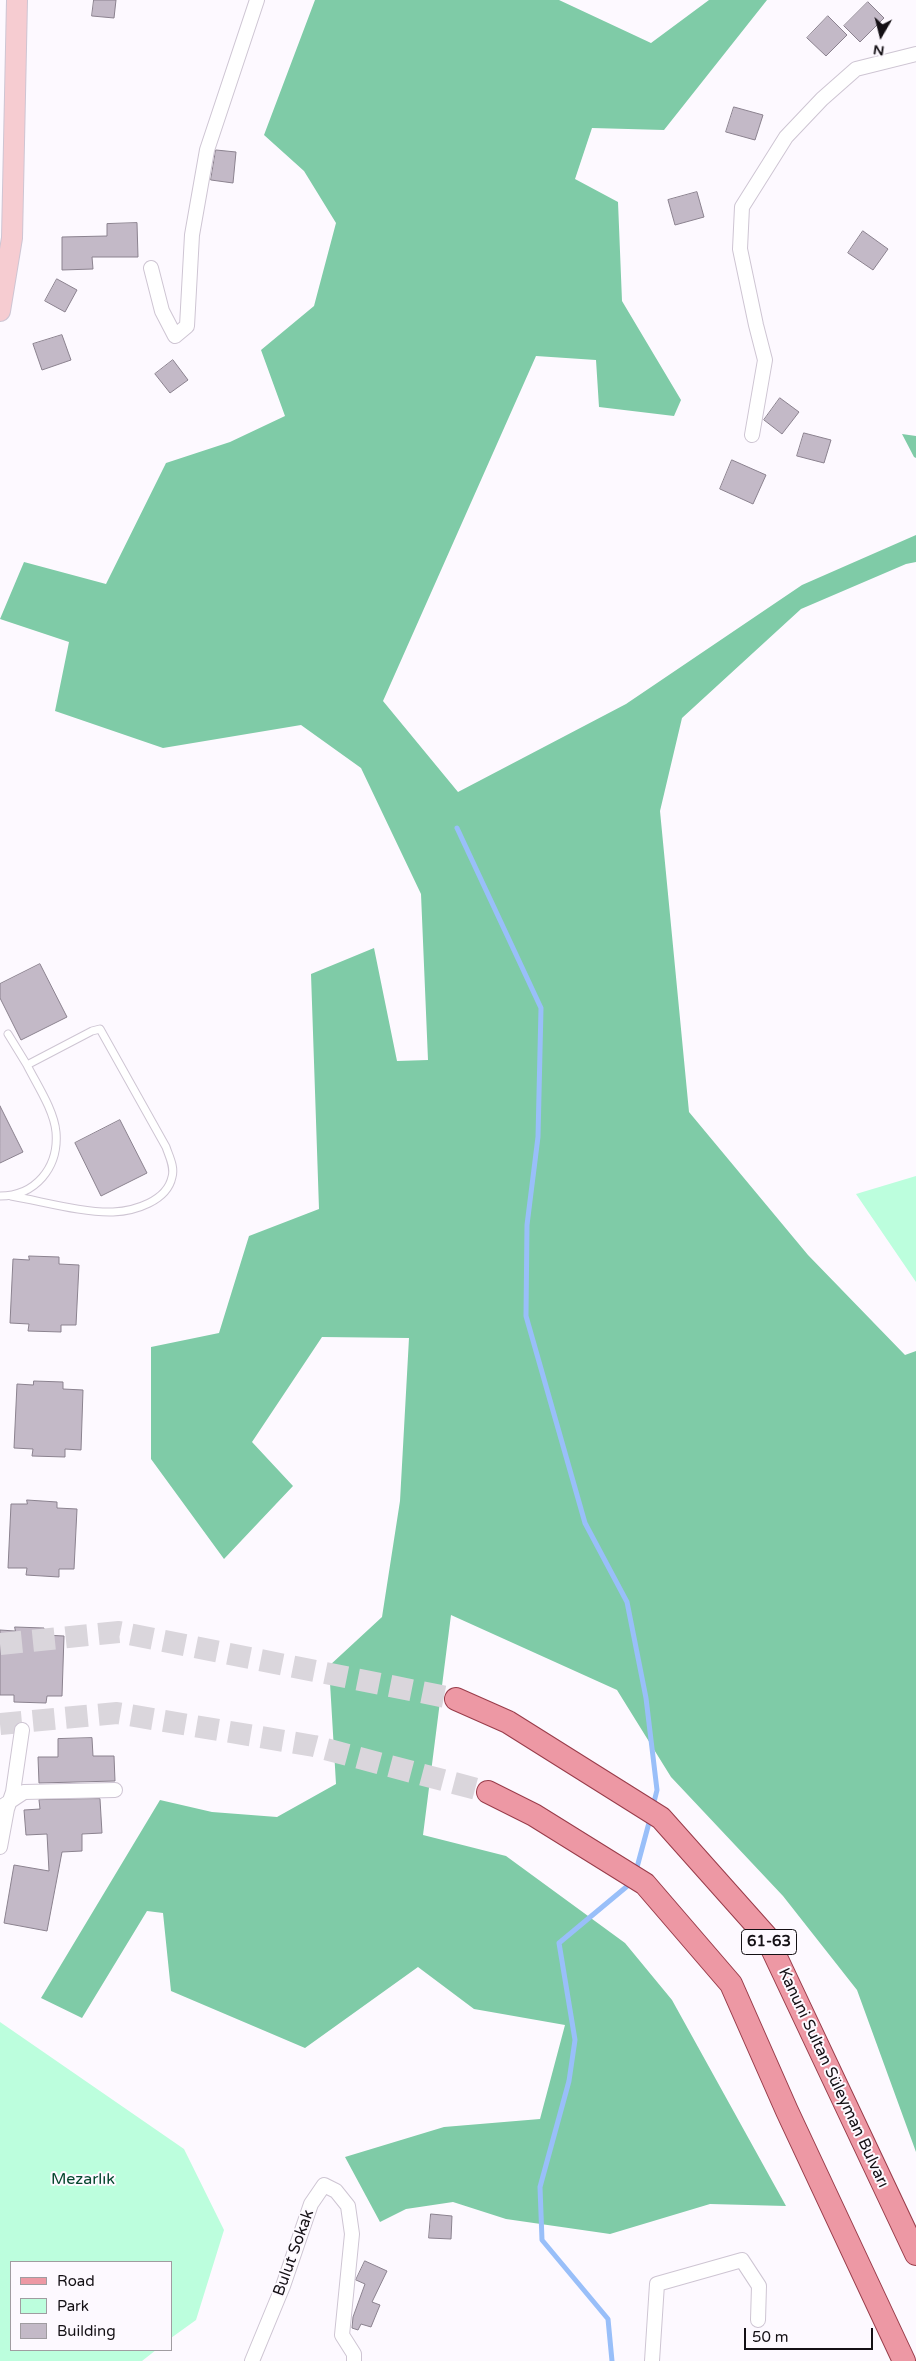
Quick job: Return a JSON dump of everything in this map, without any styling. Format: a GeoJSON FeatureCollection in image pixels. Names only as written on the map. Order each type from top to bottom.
{"type":"FeatureCollection","features":[{"type":"Feature","properties":{"kind":"main road","name":"Kanuni Sultan Süleyman Bulvarı"},"geometry":{"type":"LineString","coordinates":[[456,1700],[508,1722],[661,1818],[766,1936],[916,2254]]}},
{"type":"Feature","properties":{"kind":"main road"},"geometry":{"type":"LineString","coordinates":[[488,1792],[534,1815],[644,1884],[731,1984],[787,2111],[904,2361]]}},
{"type":"Feature","properties":{"kind":"street"},"geometry":{"type":"LineString","coordinates":[[0,311],[12,238],[17,0]]}},
{"type":"Feature","properties":{"kind":"street"},"geometry":{"type":"LineString","coordinates":[[152,268],[162,311],[175,336],[187,326],[192,234],[208,150],[258,0]]}},
{"type":"Feature","properties":{"kind":"street"},"geometry":{"type":"LineString","coordinates":[[752,435],[766,360],[756,325],[740,249],[742,208],[786,136],[822,99],[856,69],[916,54]]}},
{"type":"Feature","properties":{"kind":"street"},"geometry":{"type":"LineString","coordinates":[[0,1847],[5,1805],[13,1792],[22,1730]]}},
{"type":"Feature","properties":{"kind":"street"},"geometry":{"type":"LineString","coordinates":[[5,1805],[24,1792],[115,1790]]}},
{"type":"Feature","properties":{"kind":"street","name":"Bulut Sokak"},"geometry":{"type":"LineString","coordinates":[[252,2361],[283,2286],[311,2204],[324,2186],[336,2191],[348,2206],[352,2234],[342,2335],[354,2354],[354,2361]]}},
{"type":"Feature","properties":{"kind":"street"},"geometry":{"type":"LineString","coordinates":[[652,2361],[657,2284],[742,2260],[759,2286],[758,2320]]}},
{"type":"Feature","properties":{"kind":"lane"},"geometry":{"type":"LineString","coordinates":[[0,1196],[11,1196],[113,1212],[153,1201],[165,1190],[172,1177],[172,1164],[166,1148],[100,1029],[92,1031],[27,1065]]}},
{"type":"Feature","properties":{"kind":"lane"},"geometry":{"type":"LineString","coordinates":[[8,1034],[27,1065],[49,1111],[56,1132],[51,1167],[40,1181],[24,1192],[11,1196]]}},
{"type":"Feature","properties":{"kind":"green space"},"geometry":{"type":"Polygon","coordinates":[[[315,0],[559,0],[651,43],[709,0],[767,0],[664,130],[592,128],[575,179],[618,202],[622,301],[681,400],[674,416],[599,407],[596,360],[536,356],[383,701],[458,792],[626,704],[802,585],[916,535],[916,562],[906,564],[801,609],[682,718],[660,811],[689,1112],[808,1255],[905,1355],[916,1351],[916,2152],[857,1990],[783,1896],[671,1777],[617,1690],[451,1615],[423,1835],[506,1856],[625,1943],[672,2000],[786,2206],[710,2204],[610,2234],[506,2219],[453,2202],[406,2209],[380,2222],[345,2157],[444,2127],[540,2119],[565,2025],[474,2009],[418,1967],[305,2048],[171,1991],[163,1913],[147,1911],[82,2018],[41,1998],[160,1800],[212,1812],[277,1817],[336,1784],[329,1666],[382,1617],[400,1501],[409,1338],[322,1337],[252,1442],[293,1486],[224,1559],[151,1459],[151,1347],[219,1333],[249,1236],[319,1209],[311,974],[374,948],[397,1061],[428,1060],[421,894],[361,768],[301,725],[163,748],[55,711],[69,642],[0,619],[24,562],[106,584],[166,463],[230,442],[285,416],[261,350],[314,306],[336,223],[304,171],[264,135],[315,0]]]}},
{"type":"Feature","properties":{"kind":"green space"},"geometry":{"type":"Polygon","coordinates":[[[902,434],[916,436],[916,458],[914,457],[902,434]]]}},
{"type":"Feature","properties":{"kind":"green space"},"geometry":{"type":"Polygon","coordinates":[[[916,1176],[916,1282],[856,1194],[916,1176]]]}},
{"type":"Feature","properties":{"kind":"green space","name":"Mezarlık"},"geometry":{"type":"Polygon","coordinates":[[[0,2022],[184,2149],[224,2230],[196,2320],[172,2337],[172,2261],[10,2261],[10,2351],[155,2351],[142,2361],[0,2361],[0,2022]]]}},
{"type":"Feature","properties":{"kind":"building"},"geometry":{"type":"Polygon","coordinates":[[[94,0],[116,0],[114,18],[92,16],[94,0]]]}},
{"type":"Feature","properties":{"kind":"building"},"geometry":{"type":"Polygon","coordinates":[[[868,2],[884,18],[860,42],[844,26],[868,2]]]}},
{"type":"Feature","properties":{"kind":"building"},"geometry":{"type":"Polygon","coordinates":[[[828,16],[847,35],[826,56],[807,38],[828,16]]]}},
{"type":"Feature","properties":{"kind":"building"},"geometry":{"type":"Polygon","coordinates":[[[734,107],[763,115],[755,140],[726,132],[734,107]]]}},
{"type":"Feature","properties":{"kind":"building"},"geometry":{"type":"Polygon","coordinates":[[[216,150],[236,152],[233,183],[211,180],[216,150]]]}},
{"type":"Feature","properties":{"kind":"building"},"geometry":{"type":"Polygon","coordinates":[[[697,192],[704,217],[675,225],[668,200],[697,192]]]}},
{"type":"Feature","properties":{"kind":"building"},"geometry":{"type":"Polygon","coordinates":[[[137,223],[138,257],[92,257],[93,269],[62,270],[62,237],[107,236],[107,224],[137,223]]]}},
{"type":"Feature","properties":{"kind":"building"},"geometry":{"type":"Polygon","coordinates":[[[863,231],[888,249],[873,270],[848,253],[863,231]]]}},
{"type":"Feature","properties":{"kind":"building"},"geometry":{"type":"Polygon","coordinates":[[[57,279],[77,290],[65,312],[45,301],[57,279]]]}},
{"type":"Feature","properties":{"kind":"building"},"geometry":{"type":"Polygon","coordinates":[[[62,335],[71,360],[42,370],[33,344],[62,335]]]}},
{"type":"Feature","properties":{"kind":"building"},"geometry":{"type":"Polygon","coordinates":[[[173,360],[188,380],[170,393],[155,374],[173,360]]]}},
{"type":"Feature","properties":{"kind":"building"},"geometry":{"type":"Polygon","coordinates":[[[780,398],[799,412],[782,434],[764,420],[780,398]]]}},
{"type":"Feature","properties":{"kind":"building"},"geometry":{"type":"Polygon","coordinates":[[[804,433],[831,440],[824,463],[797,456],[804,433]]]}},
{"type":"Feature","properties":{"kind":"building"},"geometry":{"type":"Polygon","coordinates":[[[732,460],[766,475],[753,504],[720,489],[732,460]]]}},
{"type":"Feature","properties":{"kind":"building"},"geometry":{"type":"Polygon","coordinates":[[[40,964],[67,1017],[21,1040],[0,998],[0,984],[40,964]]]}},
{"type":"Feature","properties":{"kind":"building"},"geometry":{"type":"Polygon","coordinates":[[[0,1106],[23,1152],[0,1163],[0,1106]]]}},
{"type":"Feature","properties":{"kind":"building"},"geometry":{"type":"Polygon","coordinates":[[[120,1120],[147,1173],[101,1196],[75,1143],[120,1120]]]}},
{"type":"Feature","properties":{"kind":"building"},"geometry":{"type":"Polygon","coordinates":[[[29,1256],[59,1257],[59,1264],[79,1265],[76,1325],[61,1325],[61,1332],[28,1331],[29,1324],[10,1323],[13,1259],[29,1260],[29,1256]]]}},
{"type":"Feature","properties":{"kind":"building"},"geometry":{"type":"Polygon","coordinates":[[[34,1381],[63,1382],[63,1389],[83,1390],[81,1450],[65,1449],[65,1457],[32,1456],[33,1449],[14,1448],[17,1384],[33,1385],[34,1381]]]}},
{"type":"Feature","properties":{"kind":"building"},"geometry":{"type":"Polygon","coordinates":[[[27,1500],[57,1502],[57,1508],[77,1509],[74,1569],[59,1569],[59,1577],[26,1575],[27,1568],[8,1568],[11,1504],[27,1504],[27,1500]]]}},
{"type":"Feature","properties":{"kind":"building"},"geometry":{"type":"Polygon","coordinates":[[[15,1627],[44,1628],[44,1635],[64,1636],[62,1696],[47,1696],[46,1703],[14,1702],[14,1695],[0,1695],[0,1630],[15,1631],[15,1627]]]}},
{"type":"Feature","properties":{"kind":"building"},"geometry":{"type":"Polygon","coordinates":[[[92,1738],[93,1756],[114,1756],[115,1781],[39,1783],[38,1757],[58,1757],[58,1739],[92,1738]]]}},
{"type":"Feature","properties":{"kind":"building"},"geometry":{"type":"Polygon","coordinates":[[[100,1799],[102,1833],[82,1834],[82,1851],[62,1852],[47,1931],[4,1923],[14,1865],[49,1871],[47,1834],[26,1835],[24,1810],[40,1809],[39,1800],[100,1799]]]}},
{"type":"Feature","properties":{"kind":"building"},"geometry":{"type":"Polygon","coordinates":[[[431,2214],[452,2216],[451,2239],[429,2238],[431,2214]]]}},
{"type":"Feature","properties":{"kind":"building"},"geometry":{"type":"Polygon","coordinates":[[[365,2261],[387,2271],[372,2302],[380,2305],[371,2327],[361,2324],[358,2330],[352,2328],[353,2317],[365,2284],[356,2280],[365,2261]]]}},
{"type":"Feature","properties":{"kind":"waterway"},"geometry":{"type":"LineString","coordinates":[[457,828],[541,1008],[538,1137],[527,1225],[526,1316],[585,1523],[627,1602],[646,1698],[657,1790],[653,1806]]}},
{"type":"Feature","properties":{"kind":"waterway"},"geometry":{"type":"LineString","coordinates":[[636,1871],[650,1819]]}},
{"type":"Feature","properties":{"kind":"waterway"},"geometry":{"type":"LineString","coordinates":[[612,2361],[608,2319],[542,2240],[540,2187],[569,2081],[575,2040],[559,1943],[631,1883]]}},
{"type":"Feature","properties":{"kind":"tunnel"},"geometry":{"type":"LineString","coordinates":[[0,1644],[119,1632],[456,1699]]}},
{"type":"Feature","properties":{"kind":"tunnel"},"geometry":{"type":"LineString","coordinates":[[0,1724],[117,1713],[314,1746],[488,1792]]}}]}
